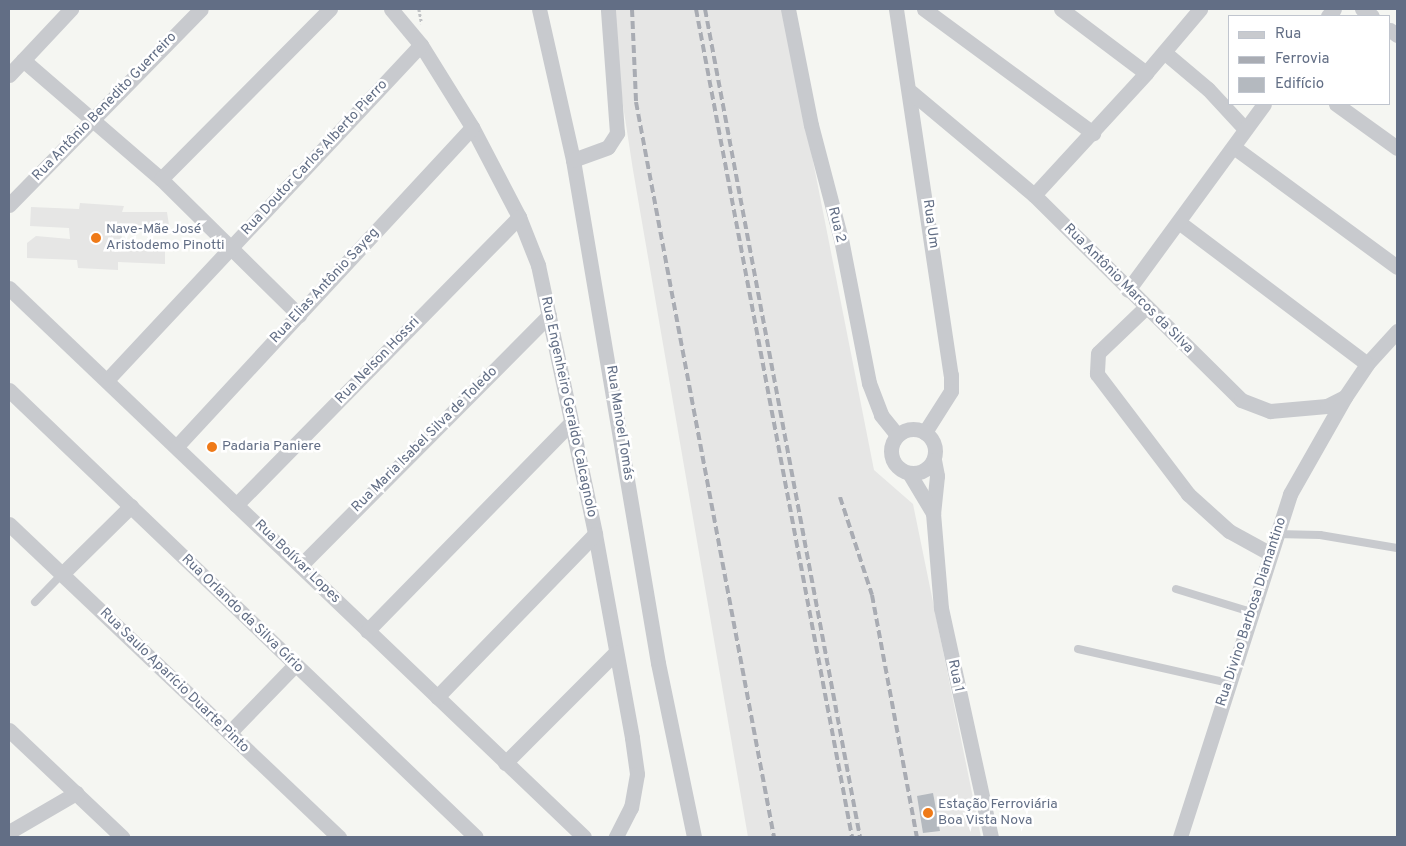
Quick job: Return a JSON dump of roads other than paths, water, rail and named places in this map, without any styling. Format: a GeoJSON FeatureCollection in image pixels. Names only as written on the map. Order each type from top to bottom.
{"type":"FeatureCollection","features":[{"type":"Feature","properties":{"kind":"street"},"geometry":{"type":"LineString","coordinates":[[9,75],[71,9]]}},
{"type":"Feature","properties":{"kind":"street","name":"Rua Antônio Benedito Guerreiro"},"geometry":{"type":"LineString","coordinates":[[9,205],[201,9]]}},
{"type":"Feature","properties":{"kind":"street"},"geometry":{"type":"LineString","coordinates":[[161,179],[330,9]]}},
{"type":"Feature","properties":{"kind":"street","name":"Rua Engenheiro Geraldo Calcagnolo"},"geometry":{"type":"LineString","coordinates":[[391,9],[421,45],[472,126],[519,217],[534,252],[595,534],[637,774],[631,807],[616,837]]}},
{"type":"Feature","properties":{"kind":"street","name":"Rua Manoel Tomás"},"geometry":{"type":"LineString","coordinates":[[539,9],[573,160],[658,664],[694,837]]}},
{"type":"Feature","properties":{"kind":"street"},"geometry":{"type":"LineString","coordinates":[[573,160],[608,147],[617,133],[608,9]]}},
{"type":"Feature","properties":{"kind":"street","name":"Rua 2"},"geometry":{"type":"LineString","coordinates":[[788,9],[811,125],[841,239],[869,383],[881,415],[896,435]]}},
{"type":"Feature","properties":{"kind":"street","name":"Rua Um"},"geometry":{"type":"LineString","coordinates":[[896,9],[911,92],[952,381],[951,391],[925,432]]}},
{"type":"Feature","properties":{"kind":"street"},"geometry":{"type":"LineString","coordinates":[[924,9],[1092,133]]}},
{"type":"Feature","properties":{"kind":"street"},"geometry":{"type":"LineString","coordinates":[[1060,9],[1146,73]]}},
{"type":"Feature","properties":{"kind":"street"},"geometry":{"type":"LineString","coordinates":[[1034,195],[1146,73],[1194,11]]}},
{"type":"Feature","properties":{"kind":"street","name":"Rua Doutor Carlos Alberto Pierro"},"geometry":{"type":"LineString","coordinates":[[106,380],[421,45]]}},
{"type":"Feature","properties":{"kind":"street"},"geometry":{"type":"LineString","coordinates":[[1164,52],[1208,88],[1246,129]]}},
{"type":"Feature","properties":{"kind":"street"},"geometry":{"type":"LineString","coordinates":[[23,60],[161,179],[229,250],[299,315]]}},
{"type":"Feature","properties":{"kind":"street","name":"Rua Antônio Marcos da Silva"},"geometry":{"type":"LineString","coordinates":[[911,92],[1034,195],[1241,400],[1270,410],[1298,410],[1327,406],[1345,396],[1364,370],[1397,332]]}},
{"type":"Feature","properties":{"kind":"street"},"geometry":{"type":"LineString","coordinates":[[1128,290],[1235,148],[1263,105]]}},
{"type":"Feature","properties":{"kind":"street"},"geometry":{"type":"LineString","coordinates":[[1337,105],[1397,148]]}},
{"type":"Feature","properties":{"kind":"street","name":"Rua Elias Antônio Sayeg"},"geometry":{"type":"LineString","coordinates":[[177,446],[472,126]]}},
{"type":"Feature","properties":{"kind":"street"},"geometry":{"type":"LineString","coordinates":[[1235,148],[1397,267]]}},
{"type":"Feature","properties":{"kind":"street","name":"Rua Nelson Hossri"},"geometry":{"type":"LineString","coordinates":[[236,505],[519,217]]}},
{"type":"Feature","properties":{"kind":"street"},"geometry":{"type":"LineString","coordinates":[[1180,222],[1364,370]]}},
{"type":"Feature","properties":{"kind":"street","name":"Rua Bolívar Lopes"},"geometry":{"type":"LineString","coordinates":[[9,288],[177,446],[367,631],[584,837]]}},
{"type":"Feature","properties":{"kind":"street"},"geometry":{"type":"LineString","coordinates":[[1146,307],[1098,353],[1097,374],[1188,494],[1228,531],[1269,553]]}},
{"type":"Feature","properties":{"kind":"street","name":"Rua Maria Isabel Silva de Toledo"},"geometry":{"type":"LineString","coordinates":[[301,565],[549,315]]}},
{"type":"Feature","properties":{"kind":"street","name":"Rua Orlando da Silva Gírio"},"geometry":{"type":"LineString","coordinates":[[9,390],[472,836]]}},
{"type":"Feature","properties":{"kind":"street","name":"Rua Divino Barbosa Diamantino"},"geometry":{"type":"LineString","coordinates":[[1180,837],[1269,553],[1290,494],[1345,396]]}},
{"type":"Feature","properties":{"kind":"street"},"geometry":{"type":"LineString","coordinates":[[367,631],[571,424]]}},
{"type":"Feature","properties":{"kind":"street"},"geometry":{"type":"LineString","coordinates":[[910,428],[925,432],[934,444],[934,460],[919,473],[908,473],[898,468],[891,458],[891,446],[896,435],[910,428]]}},
{"type":"Feature","properties":{"kind":"street","name":"Rua 1"},"geometry":{"type":"LineString","coordinates":[[934,460],[937,476],[932,513],[941,608],[991,837]]}},
{"type":"Feature","properties":{"kind":"street","name":"Rua 1"},"geometry":{"type":"LineString","coordinates":[[908,473],[932,513]]}},
{"type":"Feature","properties":{"kind":"street"},"geometry":{"type":"LineString","coordinates":[[62,574],[131,506]]}},
{"type":"Feature","properties":{"kind":"street","name":"Rua Saulo Aparício Duarte Pinto"},"geometry":{"type":"LineString","coordinates":[[9,524],[339,837]]}},
{"type":"Feature","properties":{"kind":"street"},"geometry":{"type":"LineString","coordinates":[[437,698],[595,534]]}},
{"type":"Feature","properties":{"kind":"street"},"geometry":{"type":"LineString","coordinates":[[506,763],[616,652]]}},
{"type":"Feature","properties":{"kind":"street"},"geometry":{"type":"LineString","coordinates":[[229,733],[294,666]]}},
{"type":"Feature","properties":{"kind":"street"},"geometry":{"type":"LineString","coordinates":[[9,730],[122,837]]}},
{"type":"Feature","properties":{"kind":"street"},"geometry":{"type":"LineString","coordinates":[[9,832],[76,793]]}},
{"type":"Feature","properties":{"kind":"lane"},"geometry":{"type":"LineString","coordinates":[[1276,534],[1320,535],[1397,548]]}},
{"type":"Feature","properties":{"kind":"lane"},"geometry":{"type":"LineString","coordinates":[[36,602],[62,574]]}},
{"type":"Feature","properties":{"kind":"lane"},"geometry":{"type":"LineString","coordinates":[[1176,589],[1251,612]]}},
{"type":"Feature","properties":{"kind":"lane"},"geometry":{"type":"LineString","coordinates":[[1078,649],[1229,683]]}},
{"type":"Feature","properties":{"kind":"railway"},"geometry":{"type":"LineString","coordinates":[[632,9],[636,102],[774,837]]}},
{"type":"Feature","properties":{"kind":"railway"},"geometry":{"type":"LineString","coordinates":[[696,9],[852,837]]}},
{"type":"Feature","properties":{"kind":"railway"},"geometry":{"type":"LineString","coordinates":[[705,9],[860,837]]}},
{"type":"Feature","properties":{"kind":"railway"},"geometry":{"type":"LineString","coordinates":[[840,497],[872,595],[917,837]]}},
{"type":"Feature","properties":{"kind":"place","name":"Nave-Mãe José Aristodemo Pinotti"},"geometry":{"type":"Point","coordinates":[96,238]}},
{"type":"Feature","properties":{"kind":"place","name":"Padaria Paniere"},"geometry":{"type":"Point","coordinates":[212,447]}},
{"type":"Feature","properties":{"kind":"place","name":"Estação Ferroviária Boa Vista Nova"},"geometry":{"type":"Point","coordinates":[928,813]}}]}
